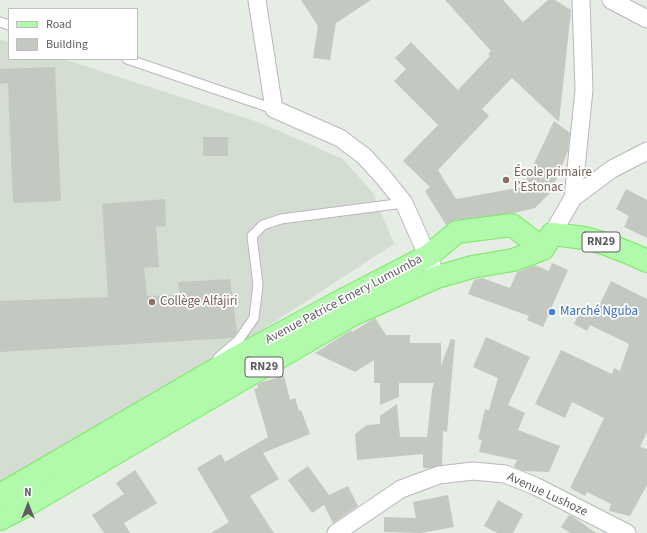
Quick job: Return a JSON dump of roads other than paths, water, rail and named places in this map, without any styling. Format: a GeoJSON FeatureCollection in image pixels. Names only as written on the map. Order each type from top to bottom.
{"type":"FeatureCollection","features":[{"type":"Feature","properties":{"kind":"main road","name":"Avenue Patrice Emery Lumumba"},"geometry":{"type":"LineString","coordinates":[[0,495],[232,360],[428,256],[457,232],[512,225],[548,242]]}},
{"type":"Feature","properties":{"kind":"main road","name":"Avenue Patrice Emery Lumumba"},"geometry":{"type":"LineString","coordinates":[[0,519],[32,502],[352,315],[437,277],[472,267],[513,260],[548,242],[585,238],[634,254],[647,261]]}},
{"type":"Feature","properties":{"kind":"street"},"geometry":{"type":"LineString","coordinates":[[257,0],[274,110],[340,138],[364,156],[404,203],[437,277]]}},
{"type":"Feature","properties":{"kind":"street"},"geometry":{"type":"LineString","coordinates":[[574,198],[584,90],[581,0]]}},
{"type":"Feature","properties":{"kind":"street"},"geometry":{"type":"LineString","coordinates":[[611,0],[647,19]]}},
{"type":"Feature","properties":{"kind":"street"},"geometry":{"type":"LineString","coordinates":[[548,242],[574,198],[612,170],[647,151]]}},
{"type":"Feature","properties":{"kind":"street","name":"Avenue Lushoze"},"geometry":{"type":"LineString","coordinates":[[336,533],[400,489],[439,475],[473,470],[505,474],[535,486],[627,533]]}},
{"type":"Feature","properties":{"kind":"lane"},"geometry":{"type":"LineString","coordinates":[[130,60],[274,110]]}},
{"type":"Feature","properties":{"kind":"lane"},"geometry":{"type":"LineString","coordinates":[[232,360],[216,360],[238,340],[254,318],[258,285],[252,236],[263,225],[281,219],[404,203]]}},
{"type":"Feature","properties":{"kind":"place","name":"École primaire l’Estonac"},"geometry":{"type":"Point","coordinates":[506,180]}},
{"type":"Feature","properties":{"kind":"place","name":"Collège Alfajiri"},"geometry":{"type":"Point","coordinates":[152,302]}},
{"type":"Feature","properties":{"kind":"place","name":"Marché Nguba"},"geometry":{"type":"Point","coordinates":[552,312]}}]}
